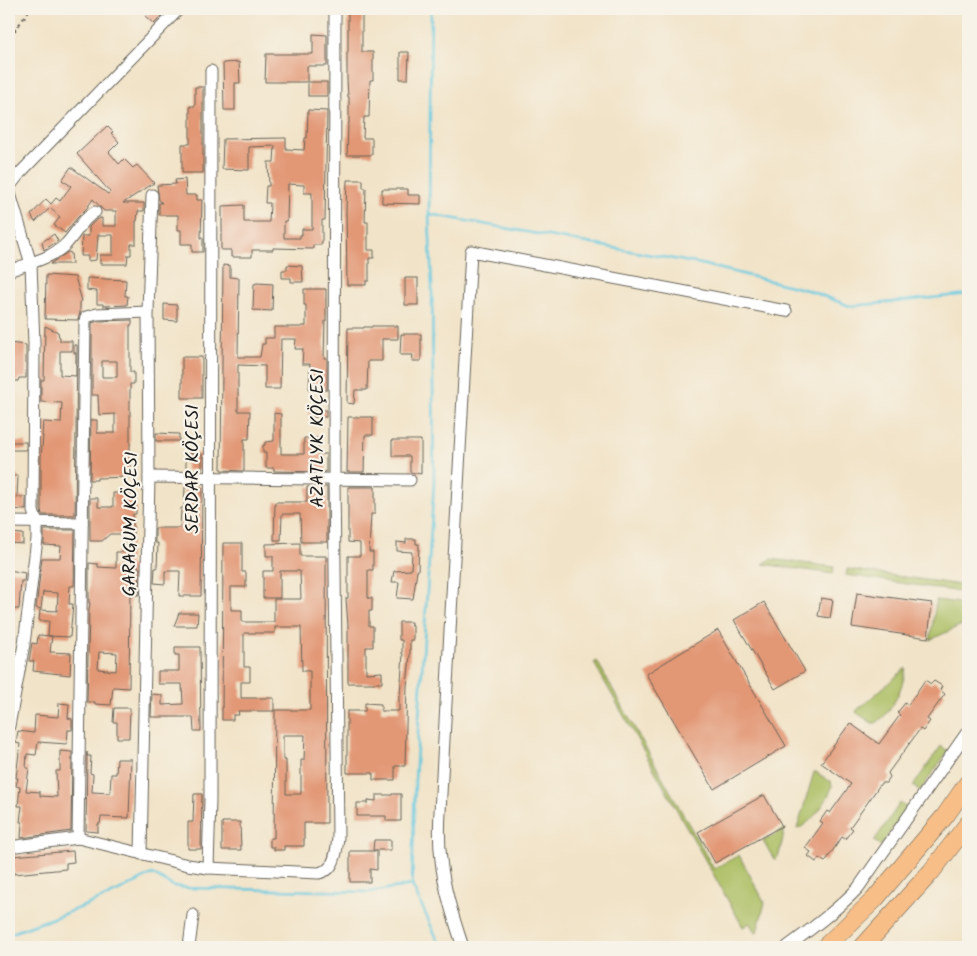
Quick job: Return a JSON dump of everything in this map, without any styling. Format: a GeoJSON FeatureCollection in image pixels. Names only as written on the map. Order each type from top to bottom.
{"type":"FeatureCollection","features":[{"type":"Feature","properties":{"kind":"highway"},"geometry":{"type":"LineString","coordinates":[[825,947],[874,900],[945,816],[968,783]]}},
{"type":"Feature","properties":{"kind":"highway"},"geometry":{"type":"LineString","coordinates":[[863,947],[931,872],[968,824]]}},
{"type":"Feature","properties":{"kind":"street"},"geometry":{"type":"LineString","coordinates":[[9,726],[24,644],[37,539],[33,511],[34,344],[31,264],[9,189],[20,173],[179,9]]}},
{"type":"Feature","properties":{"kind":"street","name":"AZATLYK KÖÇESI"},"geometry":{"type":"LineString","coordinates":[[208,868],[319,873],[331,866],[336,852],[338,836],[334,479],[335,9]]}},
{"type":"Feature","properties":{"kind":"street","name":"SERDAR KÖÇESI"},"geometry":{"type":"LineString","coordinates":[[208,868],[210,799],[211,71]]}},
{"type":"Feature","properties":{"kind":"street","name":"GARAGUM KÖÇESI"},"geometry":{"type":"LineString","coordinates":[[141,854],[149,477],[148,312],[152,195]]}},
{"type":"Feature","properties":{"kind":"street"},"geometry":{"type":"LineString","coordinates":[[9,271],[31,264],[55,252],[65,245],[84,221],[95,212]]}},
{"type":"Feature","properties":{"kind":"street"},"geometry":{"type":"LineString","coordinates":[[463,947],[450,907],[445,884],[441,861],[440,822],[471,251],[786,311]]}},
{"type":"Feature","properties":{"kind":"street"},"geometry":{"type":"LineString","coordinates":[[78,838],[84,321],[86,317],[97,314],[148,312]]}},
{"type":"Feature","properties":{"kind":"street"},"geometry":{"type":"LineString","coordinates":[[149,477],[410,480]]}},
{"type":"Feature","properties":{"kind":"street"},"geometry":{"type":"LineString","coordinates":[[9,522],[82,523]]}},
{"type":"Feature","properties":{"kind":"street"},"geometry":{"type":"LineString","coordinates":[[787,947],[858,888],[968,731]]}},
{"type":"Feature","properties":{"kind":"street"},"geometry":{"type":"LineString","coordinates":[[9,847],[78,838],[188,866],[208,868]]}},
{"type":"Feature","properties":{"kind":"street"},"geometry":{"type":"LineString","coordinates":[[189,947],[192,915]]}},
{"type":"Feature","properties":{"kind":"path"},"geometry":{"type":"LineString","coordinates":[[9,39],[30,9]]}},
{"type":"Feature","properties":{"kind":"green space"},"geometry":{"type":"Polygon","coordinates":[[[771,559],[834,567],[833,574],[763,564],[771,559]]]}},
{"type":"Feature","properties":{"kind":"green space"},"geometry":{"type":"Polygon","coordinates":[[[847,569],[968,586],[968,593],[846,575],[847,569]]]}},
{"type":"Feature","properties":{"kind":"green space"},"geometry":{"type":"Polygon","coordinates":[[[936,600],[968,604],[968,622],[930,640],[936,600]]]}},
{"type":"Feature","properties":{"kind":"green space"},"geometry":{"type":"Polygon","coordinates":[[[597,661],[714,869],[739,855],[765,903],[757,932],[755,933],[750,923],[743,927],[594,663],[597,661]]]}},
{"type":"Feature","properties":{"kind":"green space"},"geometry":{"type":"Polygon","coordinates":[[[906,668],[896,699],[882,718],[876,723],[872,723],[857,713],[856,711],[906,668]]]}},
{"type":"Feature","properties":{"kind":"green space"},"geometry":{"type":"Polygon","coordinates":[[[941,746],[948,751],[920,791],[913,786],[941,746]]]}},
{"type":"Feature","properties":{"kind":"green space"},"geometry":{"type":"Polygon","coordinates":[[[814,772],[831,782],[832,786],[819,811],[808,822],[797,829],[814,772]]]}},
{"type":"Feature","properties":{"kind":"green space"},"geometry":{"type":"Polygon","coordinates":[[[900,803],[907,808],[881,846],[874,841],[900,803]]]}},
{"type":"Feature","properties":{"kind":"green space"},"geometry":{"type":"Polygon","coordinates":[[[785,829],[779,855],[774,859],[763,841],[785,829]]]}},
{"type":"Feature","properties":{"kind":"building"},"geometry":{"type":"Polygon","coordinates":[[[152,9],[169,9],[154,24],[145,16],[152,9]]]}},
{"type":"Feature","properties":{"kind":"building"},"geometry":{"type":"Polygon","coordinates":[[[348,11],[362,11],[362,52],[373,52],[373,80],[370,80],[369,117],[364,117],[363,138],[372,138],[372,155],[347,155],[349,124],[347,79],[348,11]]]}},
{"type":"Feature","properties":{"kind":"building"},"geometry":{"type":"Polygon","coordinates":[[[313,34],[327,35],[327,66],[307,66],[307,82],[265,82],[266,54],[313,54],[313,34]]]}},
{"type":"Feature","properties":{"kind":"building"},"geometry":{"type":"Polygon","coordinates":[[[400,52],[409,52],[408,79],[400,79],[400,52]]]}},
{"type":"Feature","properties":{"kind":"building"},"geometry":{"type":"Polygon","coordinates":[[[239,62],[240,83],[235,83],[235,110],[224,110],[223,63],[239,62]]]}},
{"type":"Feature","properties":{"kind":"building"},"geometry":{"type":"Polygon","coordinates":[[[308,82],[327,82],[327,96],[308,96],[308,82]]]}},
{"type":"Feature","properties":{"kind":"building"},"geometry":{"type":"Polygon","coordinates":[[[195,87],[203,87],[203,173],[182,173],[182,144],[190,144],[190,106],[195,106],[195,87]]]}},
{"type":"Feature","properties":{"kind":"building"},"geometry":{"type":"Polygon","coordinates":[[[308,110],[327,111],[325,220],[322,220],[321,245],[313,245],[313,249],[273,248],[273,250],[252,250],[252,257],[231,257],[231,250],[221,250],[222,206],[244,205],[244,222],[269,222],[270,203],[265,203],[266,186],[269,186],[268,162],[274,162],[275,146],[249,147],[249,170],[222,169],[223,139],[286,138],[286,149],[304,150],[305,138],[307,138],[308,110]],[[288,184],[287,221],[284,221],[284,238],[300,238],[302,229],[312,229],[312,193],[304,193],[304,185],[288,184]]]}},
{"type":"Feature","properties":{"kind":"building"},"geometry":{"type":"Polygon","coordinates":[[[107,126],[119,142],[109,152],[119,164],[124,159],[133,168],[137,165],[154,183],[123,203],[144,203],[144,211],[138,211],[136,244],[131,244],[131,255],[128,255],[127,264],[100,264],[100,255],[113,255],[113,235],[98,235],[96,260],[88,261],[88,256],[81,256],[82,236],[89,236],[89,227],[95,221],[102,218],[102,226],[116,226],[116,211],[104,211],[93,199],[65,233],[54,225],[60,217],[50,208],[35,222],[31,215],[46,199],[51,204],[56,198],[60,201],[71,186],[62,180],[71,167],[108,194],[110,192],[77,154],[107,126]]]}},
{"type":"Feature","properties":{"kind":"building"},"geometry":{"type":"Polygon","coordinates":[[[185,179],[186,195],[197,195],[197,200],[202,200],[201,238],[203,238],[203,252],[192,252],[192,244],[181,244],[181,230],[178,230],[178,215],[159,215],[159,203],[162,203],[159,200],[157,185],[176,184],[175,180],[185,179]]]}},
{"type":"Feature","properties":{"kind":"building"},"geometry":{"type":"Polygon","coordinates":[[[347,180],[363,180],[363,188],[366,188],[365,222],[368,222],[368,250],[374,250],[374,258],[369,258],[369,281],[366,281],[366,285],[347,285],[347,180]]]}},
{"type":"Feature","properties":{"kind":"building"},"geometry":{"type":"Polygon","coordinates":[[[382,189],[408,189],[408,195],[420,195],[420,204],[382,203],[382,189]]]}},
{"type":"Feature","properties":{"kind":"building"},"geometry":{"type":"Polygon","coordinates":[[[54,234],[58,241],[44,250],[42,242],[54,234]]]}},
{"type":"Feature","properties":{"kind":"building"},"geometry":{"type":"Polygon","coordinates":[[[68,252],[71,253],[72,264],[50,264],[68,252]]]}},
{"type":"Feature","properties":{"kind":"building"},"geometry":{"type":"Polygon","coordinates":[[[223,265],[230,266],[230,277],[239,278],[238,357],[260,357],[262,344],[265,344],[265,338],[274,338],[274,327],[306,326],[304,289],[326,289],[324,358],[327,358],[327,390],[309,390],[310,364],[302,364],[303,349],[295,349],[296,339],[281,339],[280,389],[265,389],[265,366],[238,365],[238,411],[250,411],[249,439],[244,439],[244,471],[221,470],[223,265]]]}},
{"type":"Feature","properties":{"kind":"building"},"geometry":{"type":"Polygon","coordinates":[[[287,265],[302,266],[303,282],[291,282],[291,278],[282,278],[282,270],[287,270],[287,265]]]}},
{"type":"Feature","properties":{"kind":"building"},"geometry":{"type":"Polygon","coordinates":[[[46,275],[75,277],[82,301],[80,301],[78,320],[45,319],[46,275]]]}},
{"type":"Feature","properties":{"kind":"building"},"geometry":{"type":"Polygon","coordinates":[[[87,278],[126,280],[125,296],[128,296],[127,305],[103,306],[103,304],[97,304],[97,291],[87,290],[87,278]]]}},
{"type":"Feature","properties":{"kind":"building"},"geometry":{"type":"Polygon","coordinates":[[[405,278],[418,278],[418,305],[405,305],[405,278]]]}},
{"type":"Feature","properties":{"kind":"building"},"geometry":{"type":"Polygon","coordinates":[[[254,284],[273,284],[272,311],[253,310],[254,284]]]}},
{"type":"Feature","properties":{"kind":"building"},"geometry":{"type":"Polygon","coordinates":[[[164,304],[177,305],[177,321],[164,320],[164,304]]]}},
{"type":"Feature","properties":{"kind":"building"},"geometry":{"type":"Polygon","coordinates":[[[132,320],[132,325],[130,325],[130,372],[134,372],[134,384],[130,384],[130,477],[90,480],[91,420],[97,420],[97,433],[115,433],[115,414],[99,415],[98,395],[92,395],[92,323],[98,321],[132,320]],[[102,361],[102,377],[117,377],[117,361],[102,361]]]}},
{"type":"Feature","properties":{"kind":"building"},"geometry":{"type":"Polygon","coordinates":[[[45,326],[58,332],[60,341],[72,341],[72,351],[60,351],[60,375],[76,376],[74,345],[77,345],[75,515],[42,515],[41,510],[43,422],[61,423],[62,403],[41,402],[41,380],[44,380],[45,326]]]}},
{"type":"Feature","properties":{"kind":"building"},"geometry":{"type":"Polygon","coordinates":[[[398,326],[398,339],[382,339],[382,361],[368,361],[367,390],[355,390],[354,404],[347,403],[348,328],[398,326]]]}},
{"type":"Feature","properties":{"kind":"building"},"geometry":{"type":"Polygon","coordinates":[[[401,334],[421,334],[421,361],[412,361],[413,355],[400,355],[401,334]]]}},
{"type":"Feature","properties":{"kind":"building"},"geometry":{"type":"Polygon","coordinates":[[[9,343],[26,345],[26,378],[19,378],[18,381],[9,381],[9,343]]]}},
{"type":"Feature","properties":{"kind":"building"},"geometry":{"type":"Polygon","coordinates":[[[182,357],[202,357],[202,398],[182,398],[182,357]]]}},
{"type":"Feature","properties":{"kind":"building"},"geometry":{"type":"Polygon","coordinates":[[[309,410],[326,410],[326,417],[309,417],[309,410]]]}},
{"type":"Feature","properties":{"kind":"building"},"geometry":{"type":"Polygon","coordinates":[[[274,413],[281,414],[281,454],[304,454],[304,438],[318,438],[318,454],[326,454],[326,472],[274,471],[274,468],[266,468],[266,453],[263,453],[263,445],[265,445],[265,442],[274,441],[274,413]]]}},
{"type":"Feature","properties":{"kind":"building"},"geometry":{"type":"Polygon","coordinates":[[[348,417],[373,417],[373,435],[365,435],[364,472],[347,472],[348,417]]]}},
{"type":"Feature","properties":{"kind":"building"},"geometry":{"type":"Polygon","coordinates":[[[156,433],[179,434],[179,441],[156,441],[156,433]]]}},
{"type":"Feature","properties":{"kind":"building"},"geometry":{"type":"Polygon","coordinates":[[[392,440],[421,440],[421,474],[410,472],[410,456],[392,456],[392,440]]]}},
{"type":"Feature","properties":{"kind":"building"},"geometry":{"type":"Polygon","coordinates":[[[9,442],[26,442],[26,450],[9,450],[9,442]]]}},
{"type":"Feature","properties":{"kind":"building"},"geometry":{"type":"Polygon","coordinates":[[[186,453],[202,454],[202,470],[186,470],[186,453]]]}},
{"type":"Feature","properties":{"kind":"building"},"geometry":{"type":"Polygon","coordinates":[[[9,476],[18,476],[17,497],[26,497],[26,510],[9,509],[9,476]]]}},
{"type":"Feature","properties":{"kind":"building"},"geometry":{"type":"Polygon","coordinates":[[[185,487],[202,487],[201,596],[179,596],[180,571],[165,571],[165,584],[154,583],[158,543],[155,543],[155,528],[180,528],[181,508],[184,508],[185,487]]]}},
{"type":"Feature","properties":{"kind":"building"},"geometry":{"type":"Polygon","coordinates":[[[307,487],[327,487],[327,542],[301,542],[300,514],[282,514],[281,540],[274,540],[275,502],[307,502],[307,487]]]}},
{"type":"Feature","properties":{"kind":"building"},"geometry":{"type":"Polygon","coordinates":[[[348,487],[375,487],[375,514],[371,514],[369,552],[373,552],[373,570],[368,570],[368,598],[372,598],[372,611],[369,611],[369,626],[373,626],[373,647],[366,647],[366,673],[382,672],[382,683],[348,683],[346,598],[348,598],[348,556],[360,556],[360,543],[348,542],[348,487]]]}},
{"type":"Feature","properties":{"kind":"building"},"geometry":{"type":"Polygon","coordinates":[[[113,493],[130,493],[130,499],[136,499],[136,514],[133,514],[131,546],[124,546],[124,534],[110,534],[102,541],[90,541],[90,498],[98,498],[98,507],[113,507],[113,493]]]}},
{"type":"Feature","properties":{"kind":"building"},"geometry":{"type":"Polygon","coordinates":[[[44,530],[75,530],[74,586],[70,586],[69,604],[73,604],[70,637],[48,636],[49,621],[39,621],[40,610],[57,611],[58,593],[43,592],[41,609],[36,608],[42,558],[60,558],[61,546],[44,545],[44,530]]]}},
{"type":"Feature","properties":{"kind":"building"},"geometry":{"type":"Polygon","coordinates":[[[9,533],[23,534],[23,544],[9,543],[9,533]]]}},
{"type":"Feature","properties":{"kind":"building"},"geometry":{"type":"Polygon","coordinates":[[[406,539],[416,539],[416,544],[419,544],[418,571],[413,599],[397,598],[399,582],[392,582],[394,571],[411,570],[412,552],[397,551],[397,542],[406,543],[406,539]]]}},
{"type":"Feature","properties":{"kind":"building"},"geometry":{"type":"Polygon","coordinates":[[[223,543],[242,543],[242,572],[246,572],[246,587],[231,587],[231,610],[242,610],[242,622],[274,622],[274,599],[301,599],[300,571],[280,571],[280,598],[263,598],[263,571],[273,571],[273,556],[266,556],[266,544],[300,543],[300,556],[326,556],[327,823],[304,823],[304,846],[284,846],[284,850],[274,850],[274,847],[270,847],[270,838],[274,838],[275,710],[310,710],[310,671],[302,671],[301,627],[275,627],[275,633],[244,633],[244,667],[250,667],[250,682],[241,682],[241,698],[274,698],[274,711],[238,711],[239,715],[233,715],[233,720],[222,720],[223,543]],[[283,735],[283,760],[286,760],[286,794],[301,794],[301,760],[304,760],[305,735],[283,735]]]}},
{"type":"Feature","properties":{"kind":"building"},"geometry":{"type":"Polygon","coordinates":[[[116,552],[130,552],[129,565],[138,565],[138,568],[140,568],[139,595],[130,595],[129,688],[113,687],[111,705],[95,704],[95,702],[87,702],[90,603],[89,563],[98,564],[98,567],[116,568],[116,552]],[[99,652],[98,669],[116,671],[117,653],[99,652]]]}},
{"type":"Feature","properties":{"kind":"building"},"geometry":{"type":"Polygon","coordinates":[[[9,570],[25,573],[24,581],[21,581],[19,609],[9,609],[9,570]]]}},
{"type":"Feature","properties":{"kind":"building"},"geometry":{"type":"Polygon","coordinates":[[[857,593],[932,603],[928,638],[852,627],[857,593]]]}},
{"type":"Feature","properties":{"kind":"building"},"geometry":{"type":"Polygon","coordinates":[[[821,598],[833,600],[830,618],[818,616],[821,598]]]}},
{"type":"Feature","properties":{"kind":"building"},"geometry":{"type":"Polygon","coordinates":[[[764,602],[805,671],[775,689],[734,620],[764,602]]]}},
{"type":"Feature","properties":{"kind":"building"},"geometry":{"type":"Polygon","coordinates":[[[179,613],[198,613],[197,626],[174,626],[179,613]]]}},
{"type":"Feature","properties":{"kind":"building"},"geometry":{"type":"Polygon","coordinates":[[[399,622],[411,622],[411,626],[413,625],[413,640],[410,640],[407,686],[405,766],[395,766],[395,780],[373,780],[373,773],[347,773],[347,711],[365,711],[365,703],[381,704],[381,711],[399,711],[403,654],[402,640],[399,640],[399,622]]]}},
{"type":"Feature","properties":{"kind":"building"},"geometry":{"type":"Polygon","coordinates":[[[718,630],[786,746],[714,789],[646,674],[718,630]]]}},
{"type":"Feature","properties":{"kind":"building"},"geometry":{"type":"Polygon","coordinates":[[[38,635],[52,636],[50,652],[71,653],[70,675],[33,671],[34,661],[29,661],[32,643],[37,644],[38,635]]]}},
{"type":"Feature","properties":{"kind":"building"},"geometry":{"type":"Polygon","coordinates":[[[175,647],[200,647],[201,731],[194,731],[193,717],[151,717],[152,694],[162,695],[162,705],[183,704],[182,684],[158,684],[158,671],[179,671],[179,655],[175,655],[175,647]]]}},
{"type":"Feature","properties":{"kind":"building"},"geometry":{"type":"Polygon","coordinates":[[[925,680],[931,684],[934,681],[942,686],[940,690],[945,694],[927,719],[930,721],[923,731],[920,729],[888,773],[890,777],[886,783],[881,783],[850,827],[853,829],[845,839],[842,837],[825,862],[819,858],[816,862],[808,856],[811,852],[805,848],[823,823],[820,821],[827,811],[830,813],[851,784],[821,763],[850,723],[879,744],[900,715],[897,713],[905,703],[908,705],[925,680]]]}},
{"type":"Feature","properties":{"kind":"building"},"geometry":{"type":"Polygon","coordinates":[[[59,703],[69,704],[68,718],[72,719],[72,730],[68,730],[67,744],[38,742],[36,755],[27,754],[26,768],[29,768],[26,791],[40,792],[40,796],[57,797],[56,771],[60,771],[60,751],[72,752],[71,831],[21,838],[22,806],[18,806],[20,787],[16,786],[20,744],[16,743],[18,731],[34,733],[35,715],[58,717],[59,703]]]}},
{"type":"Feature","properties":{"kind":"building"},"geometry":{"type":"Polygon","coordinates":[[[114,708],[130,708],[129,738],[117,738],[117,722],[113,722],[114,708]]]}},
{"type":"Feature","properties":{"kind":"building"},"geometry":{"type":"Polygon","coordinates":[[[87,752],[87,756],[91,756],[92,792],[110,793],[111,774],[116,774],[117,759],[131,759],[129,818],[101,817],[100,824],[98,824],[98,832],[86,831],[87,752]]]}},
{"type":"Feature","properties":{"kind":"building"},"geometry":{"type":"Polygon","coordinates":[[[194,794],[202,794],[201,849],[188,849],[188,822],[193,822],[194,794]]]}},
{"type":"Feature","properties":{"kind":"building"},"geometry":{"type":"Polygon","coordinates":[[[401,794],[401,821],[386,821],[386,816],[357,816],[357,803],[368,803],[368,800],[376,801],[376,795],[401,794]]]}},
{"type":"Feature","properties":{"kind":"building"},"geometry":{"type":"Polygon","coordinates":[[[764,795],[782,826],[715,863],[698,832],[764,795]]]}},
{"type":"Feature","properties":{"kind":"building"},"geometry":{"type":"Polygon","coordinates":[[[222,822],[240,822],[241,850],[222,850],[222,822]]]}},
{"type":"Feature","properties":{"kind":"building"},"geometry":{"type":"Polygon","coordinates":[[[374,840],[391,840],[391,850],[373,850],[374,840]]]}},
{"type":"Feature","properties":{"kind":"building"},"geometry":{"type":"Polygon","coordinates":[[[73,851],[74,862],[66,863],[66,869],[14,874],[12,856],[73,851]]]}},
{"type":"Feature","properties":{"kind":"building"},"geometry":{"type":"Polygon","coordinates":[[[350,851],[377,851],[377,870],[370,869],[370,882],[350,882],[350,851]]]}},
{"type":"Feature","properties":{"kind":"waterway"},"geometry":{"type":"LineString","coordinates":[[9,934],[100,899],[152,874],[173,886],[189,888],[370,892],[412,885],[415,780],[434,482],[432,286],[429,214],[431,9]]}},
{"type":"Feature","properties":{"kind":"waterway"},"geometry":{"type":"LineString","coordinates":[[429,214],[701,264],[807,290],[850,306],[968,294]]}},
{"type":"Feature","properties":{"kind":"waterway"},"geometry":{"type":"LineString","coordinates":[[412,885],[441,947]]}}]}
